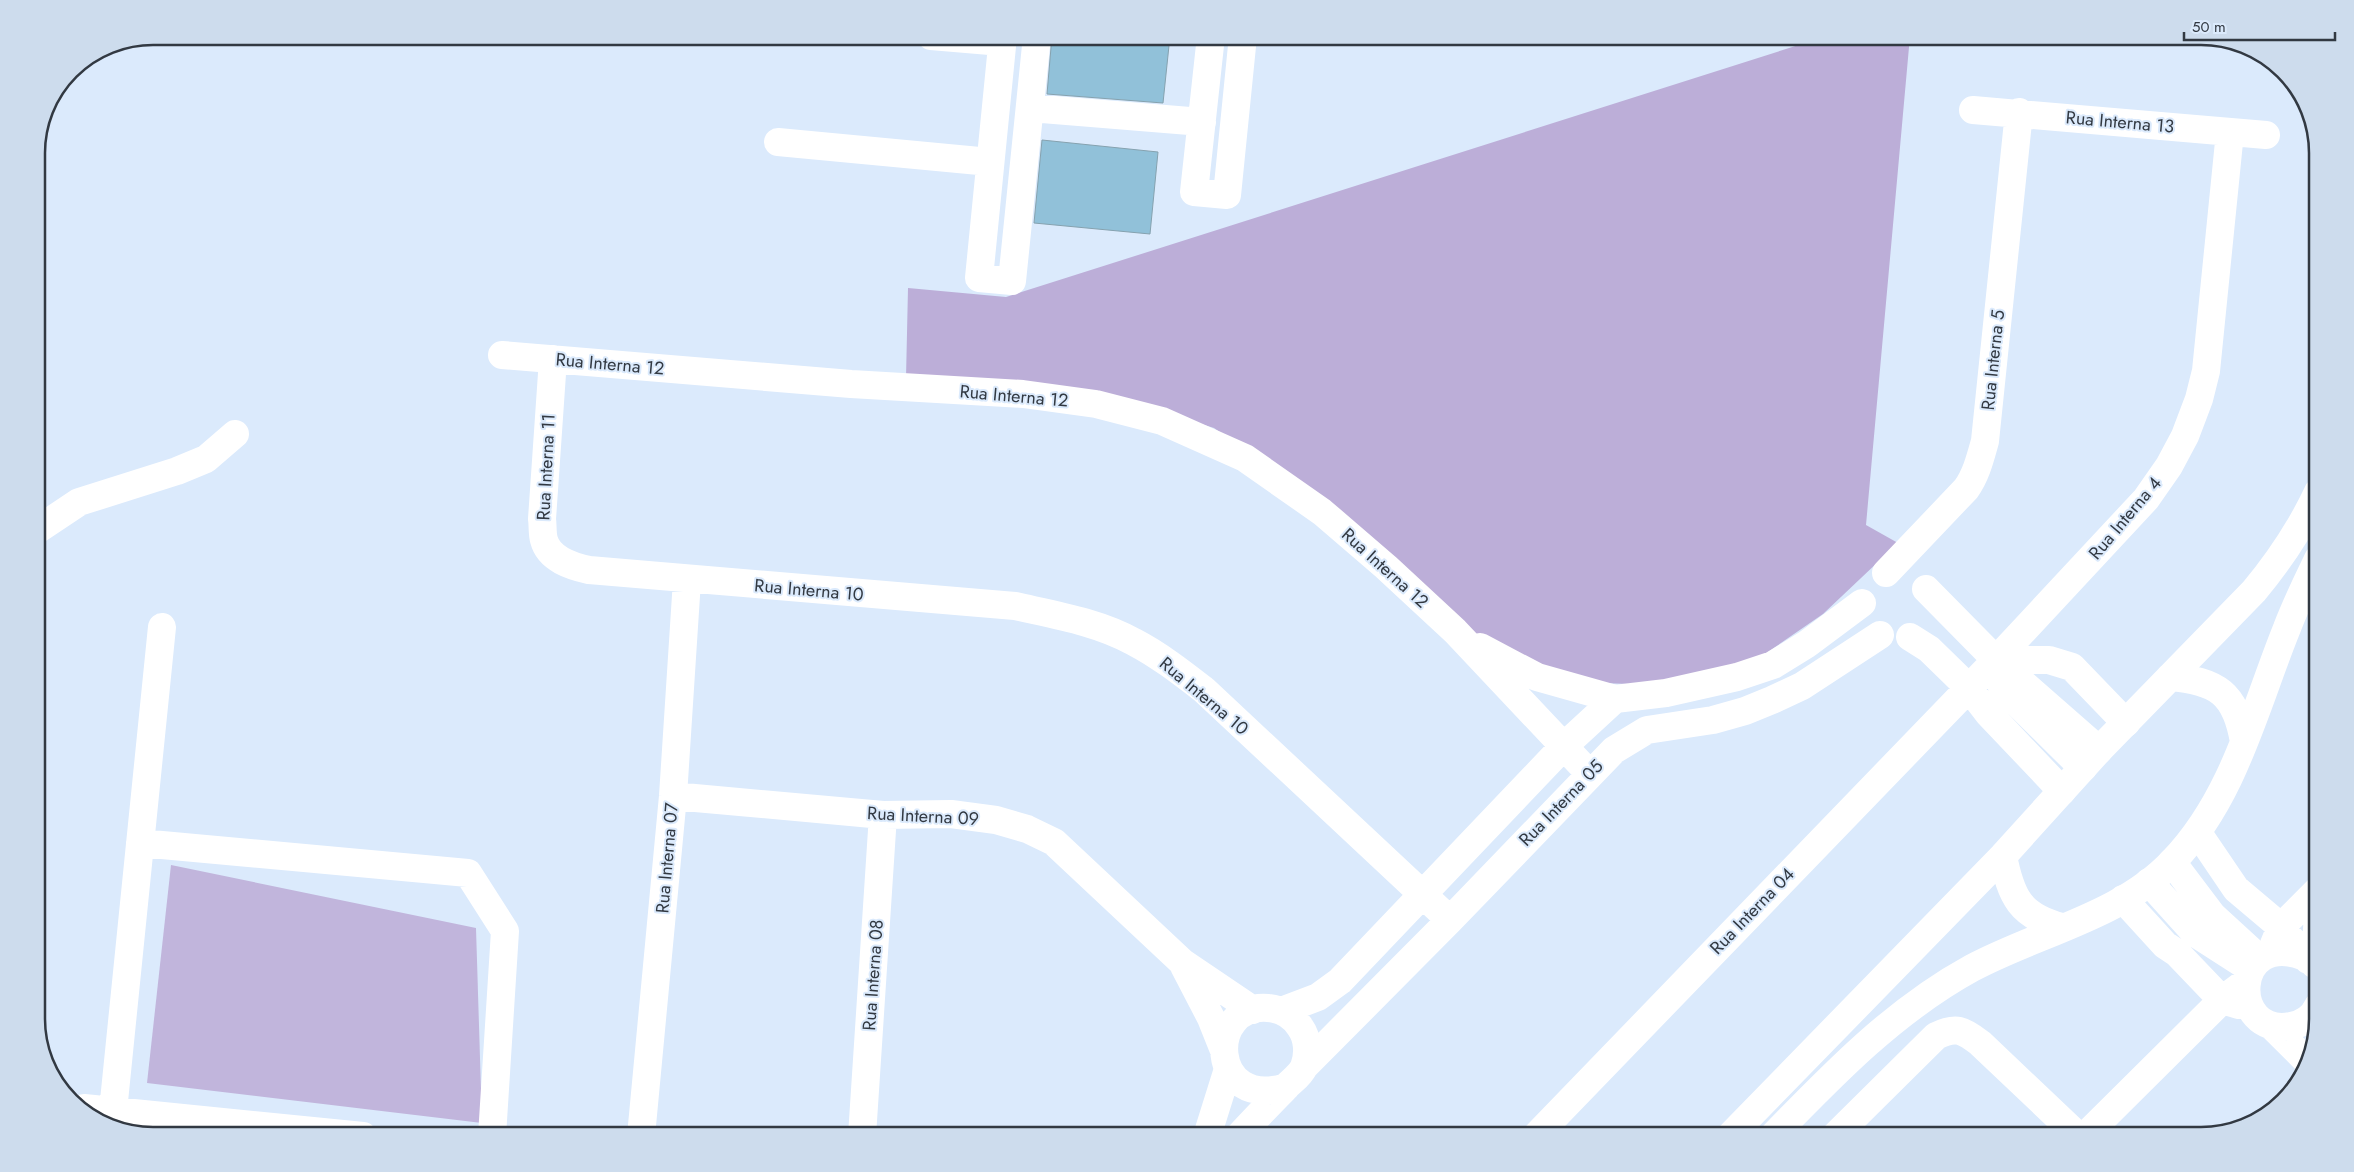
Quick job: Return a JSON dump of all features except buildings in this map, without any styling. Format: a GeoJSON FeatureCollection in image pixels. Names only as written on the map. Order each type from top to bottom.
{"type":"FeatureCollection","features":[{"type":"Feature","properties":{"kind":"street"},"geometry":{"type":"LineString","coordinates":[[1001,45],[979,278],[1012,282],[1036,45]]}},
{"type":"Feature","properties":{"kind":"street"},"geometry":{"type":"LineString","coordinates":[[1210,45],[1194,192],[1227,195],[1242,45]]}},
{"type":"Feature","properties":{"kind":"street"},"geometry":{"type":"LineString","coordinates":[[1030,108],[1202,122]]}},
{"type":"Feature","properties":{"kind":"street","name":"Rua Interna 13"},"geometry":{"type":"LineString","coordinates":[[1973,110],[2018,112],[2266,135]]}},
{"type":"Feature","properties":{"kind":"street","name":"Rua Interna 5"},"geometry":{"type":"LineString","coordinates":[[1886,573],[1966,490],[1980,458],[1984,441],[2018,112]]}},
{"type":"Feature","properties":{"kind":"street","name":"Rua Interna 4"},"geometry":{"type":"LineString","coordinates":[[1968,686],[1996,660],[2146,499],[2185,436],[2199,400],[2206,371],[2230,132]]}},
{"type":"Feature","properties":{"kind":"street"},"geometry":{"type":"LineString","coordinates":[[778,142],[990,162]]}},
{"type":"Feature","properties":{"kind":"street","name":"Rua Interna 12"},"geometry":{"type":"LineString","coordinates":[[502,355],[851,384],[1023,394],[1096,404],[1162,421],[1245,458],[1322,512],[1386,567],[1455,631],[1589,773]]}},
{"type":"Feature","properties":{"kind":"street","name":"Rua Interna 11"},"geometry":{"type":"LineString","coordinates":[[553,359],[542,519],[544,541],[560,560],[570,566],[588,570],[687,580]]}},
{"type":"Feature","properties":{"kind":"street"},"geometry":{"type":"LineString","coordinates":[[45,524],[79,502],[178,471],[206,459],[235,434]]}},
{"type":"Feature","properties":{"kind":"street"},"geometry":{"type":"LineString","coordinates":[[1739,1127],[2003,856],[2091,759],[2275,566],[2294,538],[2309,509]]}},
{"type":"Feature","properties":{"kind":"street"},"geometry":{"type":"LineString","coordinates":[[1926,589],[1930,602],[1928,616],[1921,628],[1910,636],[1889,639],[1880,635],[1866,622],[1862,603],[1869,584],[1877,577],[1886,573],[1902,572],[1916,577],[1996,660],[1999,682],[2003,689],[2055,726],[2091,759]]}},
{"type":"Feature","properties":{"kind":"street"},"geometry":{"type":"LineString","coordinates":[[1782,1127],[1840,1066],[1931,992],[1974,967],[2124,899],[2150,882],[2172,862],[2198,833],[2219,798],[2244,742],[2288,626],[2309,579]]}},
{"type":"Feature","properties":{"kind":"street","name":"Rua Interna 07"},"geometry":{"type":"LineString","coordinates":[[642,1127],[672,796],[687,580]]}},
{"type":"Feature","properties":{"kind":"street","name":"Rua Interna 10"},"geometry":{"type":"LineString","coordinates":[[687,580],[1016,606],[1061,616],[1133,641],[1170,663],[1204,690],[1450,920]]}},
{"type":"Feature","properties":{"kind":"street"},"geometry":{"type":"LineString","coordinates":[[1615,700],[1666,693],[1728,679],[1773,665],[1806,644],[1862,603]]}},
{"type":"Feature","properties":{"kind":"street"},"geometry":{"type":"LineString","coordinates":[[113,1111],[162,628]]}},
{"type":"Feature","properties":{"kind":"street","name":"Rua Interna 12"},"geometry":{"type":"LineString","coordinates":[[1455,631],[1537,677],[1615,700]]}},
{"type":"Feature","properties":{"kind":"street","name":"Rua Interna 05"},"geometry":{"type":"LineString","coordinates":[[1304,1067],[1450,920],[1589,773],[1614,750],[1647,730],[1713,720],[1745,711],[1802,686],[1880,635]]}},
{"type":"Feature","properties":{"kind":"street"},"geometry":{"type":"LineString","coordinates":[[1910,636],[1929,649],[1968,686],[1988,713],[2062,791]]}},
{"type":"Feature","properties":{"kind":"street"},"geometry":{"type":"LineString","coordinates":[[1996,660],[2049,660],[2072,667],[2126,723]]}},
{"type":"Feature","properties":{"kind":"street"},"geometry":{"type":"LineString","coordinates":[[2170,676],[2195,679],[2221,691],[2231,702],[2237,713],[2244,742]]}},
{"type":"Feature","properties":{"kind":"street","name":"Rua Interna 04"},"geometry":{"type":"LineString","coordinates":[[1545,1127],[1968,686]]}},
{"type":"Feature","properties":{"kind":"street","name":"Rua Interna 05"},"geometry":{"type":"LineString","coordinates":[[1281,1011],[1318,997],[1340,981],[1564,746],[1615,700]]}},
{"type":"Feature","properties":{"kind":"street","name":"Rua Interna 09"},"geometry":{"type":"LineString","coordinates":[[672,796],[883,815],[951,814],[996,820],[1028,829],[1054,842],[1182,962],[1253,1010]]}},
{"type":"Feature","properties":{"kind":"street","name":"Rua Interna 08"},"geometry":{"type":"LineString","coordinates":[[863,1127],[883,815]]}},
{"type":"Feature","properties":{"kind":"street"},"geometry":{"type":"LineString","coordinates":[[2198,833],[2236,889],[2262,958],[2246,996],[2261,1017],[2302,1056]]}},
{"type":"Feature","properties":{"kind":"street"},"geometry":{"type":"LineString","coordinates":[[140,843],[468,873],[505,931],[493,1127]]}},
{"type":"Feature","properties":{"kind":"street"},"geometry":{"type":"LineString","coordinates":[[2003,856],[2011,888],[2016,899],[2025,910],[2047,923],[2062,928]]}},
{"type":"Feature","properties":{"kind":"street"},"geometry":{"type":"LineString","coordinates":[[2172,862],[2204,924]]}},
{"type":"Feature","properties":{"kind":"street"},"geometry":{"type":"LineString","coordinates":[[2150,882],[2204,924],[2262,958],[2290,951],[2309,962]]}},
{"type":"Feature","properties":{"kind":"street"},"geometry":{"type":"LineString","coordinates":[[2124,899],[2165,945],[2177,953],[2222,1000],[2284,1028],[2297,1025],[2309,1018]]}},
{"type":"Feature","properties":{"kind":"street"},"geometry":{"type":"LineString","coordinates":[[2094,1127],[2262,958],[2309,901]]}},
{"type":"Feature","properties":{"kind":"street","name":"Rua Interna 09"},"geometry":{"type":"LineString","coordinates":[[1182,962],[1211,1018],[1225,1058]]}},
{"type":"Feature","properties":{"kind":"street"},"geometry":{"type":"LineString","coordinates":[[1209,1127],[1225,1058],[1224,1038],[1240,1016],[1253,1010],[1268,1008],[1281,1011],[1293,1018],[1302,1028],[1307,1054],[1304,1067],[1296,1078],[1248,1127]]}},
{"type":"Feature","properties":{"kind":"street"},"geometry":{"type":"LineString","coordinates":[[1844,1127],[1936,1036],[1947,1031],[1957,1030],[1966,1032],[1980,1043],[2069,1127]]}},
{"type":"Feature","properties":{"kind":"street"},"geometry":{"type":"LineString","coordinates":[[1225,1058],[1235,1079],[1246,1087],[1259,1091],[1273,1091],[1286,1087]]}},
{"type":"Feature","properties":{"kind":"street"},"geometry":{"type":"LineString","coordinates":[[93,1109],[273,1127]]}},
{"type":"Feature","properties":{"kind":"shaded area"},"geometry":{"type":"Polygon","coordinates":[[[1799,45],[1909,45],[1866,525],[1898,543],[1823,614],[1765,654],[1705,675],[1654,685],[1603,683],[1535,667],[1485,644],[1261,461],[1214,428],[1133,403],[906,378],[908,288],[1006,297],[1799,45]]]}},
{"type":"Feature","properties":{"kind":"shaded area"},"geometry":{"type":"Polygon","coordinates":[[[171,865],[476,928],[482,1123],[147,1083],[171,865]]]}}]}
